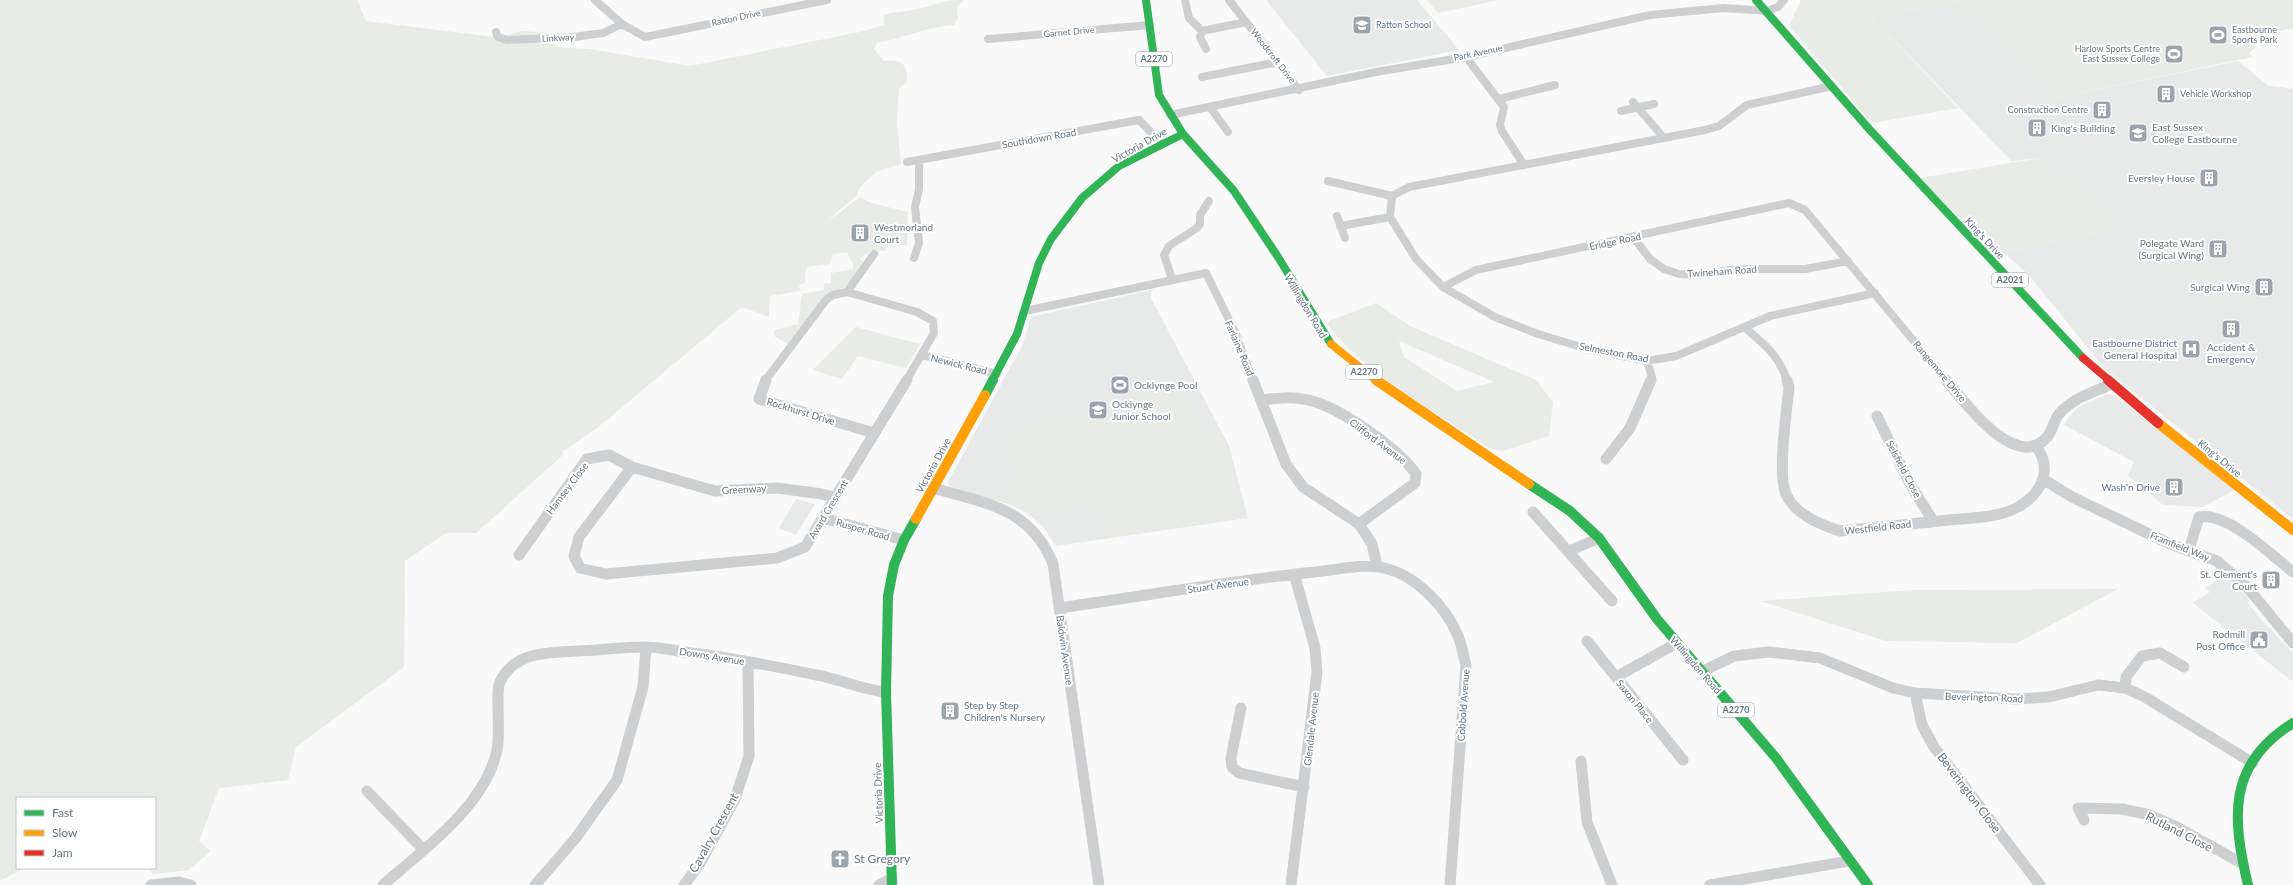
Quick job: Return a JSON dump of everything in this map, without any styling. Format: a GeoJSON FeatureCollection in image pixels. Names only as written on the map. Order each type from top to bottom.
{"type":"FeatureCollection","features":[{"type":"Feature","properties":{"kind":"main road","name":"Willingdon Road"},"geometry":{"type":"LineString","coordinates":[[1146,0],[1159,95],[1183,134],[1234,191],[1278,257],[1328,342],[1356,366],[1431,419],[1565,507],[1599,538],[1657,619],[1703,671],[1780,764],[1817,812],[1848,861],[1868,885]]}},
{"type":"Feature","properties":{"kind":"main road","name":"King's Drive"},"geometry":{"type":"LineString","coordinates":[[1756,0],[1870,130],[2069,345],[2112,384],[2293,530]]}},
{"type":"Feature","properties":{"kind":"main road","name":"Victoria Drive"},"geometry":{"type":"LineString","coordinates":[[892,882],[886,692],[890,580],[904,540],[1017,334],[1039,263],[1051,239],[1082,198],[1119,166],[1162,143],[1183,134]]}},
{"type":"Feature","properties":{"kind":"main road"},"geometry":{"type":"LineString","coordinates":[[2248,885],[2237,830],[2239,800],[2253,763],[2264,743],[2281,729],[2293,723]]}},
{"type":"Feature","properties":{"kind":"street"},"geometry":{"type":"LineString","coordinates":[[595,0],[622,24]]}},
{"type":"Feature","properties":{"kind":"street","name":"Ratton Drive"},"geometry":{"type":"LineString","coordinates":[[622,24],[645,37],[827,0]]}},
{"type":"Feature","properties":{"kind":"street"},"geometry":{"type":"LineString","coordinates":[[1185,0],[1185,9],[1193,26],[1202,31],[1200,37],[1206,49]]}},
{"type":"Feature","properties":{"kind":"street","name":"Woodcroft Drive"},"geometry":{"type":"LineString","coordinates":[[1230,0],[1299,90]]}},
{"type":"Feature","properties":{"kind":"street"},"geometry":{"type":"LineString","coordinates":[[1767,11],[1778,7],[1784,0]]}},
{"type":"Feature","properties":{"kind":"street","name":"Park Avenue"},"geometry":{"type":"LineString","coordinates":[[1170,115],[1299,90],[1376,72],[1466,57],[1650,15],[1724,8],[1767,11]]}},
{"type":"Feature","properties":{"kind":"street","name":"Woodcroft Drive"},"geometry":{"type":"LineString","coordinates":[[1202,31],[1246,22]]}},
{"type":"Feature","properties":{"kind":"street","name":"Linkway"},"geometry":{"type":"LineString","coordinates":[[496,32],[498,37],[507,40],[574,37],[604,33],[622,24]]}},
{"type":"Feature","properties":{"kind":"street","name":"Garnet Drive"},"geometry":{"type":"LineString","coordinates":[[988,39],[1150,25]]}},
{"type":"Feature","properties":{"kind":"street"},"geometry":{"type":"LineString","coordinates":[[1466,57],[1499,99],[1504,108],[1500,125],[1502,132],[1524,165]]}},
{"type":"Feature","properties":{"kind":"street"},"geometry":{"type":"LineString","coordinates":[[1202,77],[1278,62]]}},
{"type":"Feature","properties":{"kind":"street"},"geometry":{"type":"LineString","coordinates":[[1499,99],[1555,85]]}},
{"type":"Feature","properties":{"kind":"street"},"geometry":{"type":"LineString","coordinates":[[1328,182],[1392,196],[1409,187],[1719,126],[1747,104],[1832,86]]}},
{"type":"Feature","properties":{"kind":"street"},"geometry":{"type":"LineString","coordinates":[[1621,111],[1635,105],[1654,104]]}},
{"type":"Feature","properties":{"kind":"street"},"geometry":{"type":"LineString","coordinates":[[1635,105],[1664,138]]}},
{"type":"Feature","properties":{"kind":"street"},"geometry":{"type":"LineString","coordinates":[[1210,107],[1228,132]]}},
{"type":"Feature","properties":{"kind":"street","name":"Southdown Road"},"geometry":{"type":"LineString","coordinates":[[906,162],[1139,120],[1162,143]]}},
{"type":"Feature","properties":{"kind":"street"},"geometry":{"type":"LineString","coordinates":[[914,258],[919,243],[915,207],[919,189],[919,160]]}},
{"type":"Feature","properties":{"kind":"street"},"geometry":{"type":"LineString","coordinates":[[1340,226],[1390,217],[1392,196]]}},
{"type":"Feature","properties":{"kind":"street"},"geometry":{"type":"LineString","coordinates":[[1172,279],[1164,255],[1169,246],[1197,228],[1200,224],[1200,215],[1209,201]]}},
{"type":"Feature","properties":{"kind":"street","name":"Eridge Road"},"geometry":{"type":"LineString","coordinates":[[1443,287],[1476,270],[1789,203]]}},
{"type":"Feature","properties":{"kind":"street","name":"Rangemore Drive"},"geometry":{"type":"LineString","coordinates":[[1789,203],[1805,210],[1983,424],[1996,436],[2010,442],[2035,445]]}},
{"type":"Feature","properties":{"kind":"street"},"geometry":{"type":"LineString","coordinates":[[1337,216],[1345,238]]}},
{"type":"Feature","properties":{"kind":"street","name":"Selmeston Road"},"geometry":{"type":"LineString","coordinates":[[1390,217],[1416,259],[1443,287],[1495,316],[1538,334],[1588,349],[1647,361],[1676,356],[1770,316],[1875,293]]}},
{"type":"Feature","properties":{"kind":"street","name":"Twineham Road"},"geometry":{"type":"LineString","coordinates":[[1633,237],[1650,259],[1664,269],[1679,274],[1699,275],[1735,268],[1805,268],[1848,261]]}},
{"type":"Feature","properties":{"kind":"street"},"geometry":{"type":"LineString","coordinates":[[847,292],[874,254]]}},
{"type":"Feature","properties":{"kind":"street","name":"Farlaine Road"},"geometry":{"type":"LineString","coordinates":[[1025,311],[1206,273],[1236,332],[1276,442],[1286,464],[1303,487],[1359,524],[1372,544],[1377,566]]}},
{"type":"Feature","properties":{"kind":"street","name":"Avard Crescent"},"geometry":{"type":"LineString","coordinates":[[632,467],[579,537],[574,556],[580,568],[606,574],[777,558],[805,547],[922,355],[934,333],[935,327],[930,318],[847,292],[833,295]]}},
{"type":"Feature","properties":{"kind":"street","name":"Rockhurst Drive"},"geometry":{"type":"LineString","coordinates":[[833,295],[826,300],[764,382],[760,399],[874,433]]}},
{"type":"Feature","properties":{"kind":"street","name":"Westfield Road"},"geometry":{"type":"LineString","coordinates":[[1744,327],[1773,352],[1784,369],[1789,387],[1783,471],[1786,494],[1801,512],[1819,524],[1840,531],[1988,516],[2017,508],[2036,493],[2043,479]]}},
{"type":"Feature","properties":{"kind":"street","name":"Newick Road"},"geometry":{"type":"LineString","coordinates":[[922,355],[996,374]]}},
{"type":"Feature","properties":{"kind":"street"},"geometry":{"type":"LineString","coordinates":[[1606,459],[1630,428],[1652,377],[1647,361]]}},
{"type":"Feature","properties":{"kind":"street"},"geometry":{"type":"LineString","coordinates":[[2043,479],[2045,465],[2042,454],[2035,445],[2046,439],[2059,414],[2071,404],[2086,395],[2112,384]]}},
{"type":"Feature","properties":{"kind":"street","name":"Clifford Avenue"},"geometry":{"type":"LineString","coordinates":[[1262,400],[1292,397],[1316,402],[1339,412],[1409,464],[1416,474],[1415,483],[1359,524]]}},
{"type":"Feature","properties":{"kind":"street","name":"Selsfield Close"},"geometry":{"type":"LineString","coordinates":[[1877,416],[1910,484],[1933,521]]}},
{"type":"Feature","properties":{"kind":"street","name":"Hamsey Close"},"geometry":{"type":"LineString","coordinates":[[519,555],[586,459],[609,455],[632,467]]}},
{"type":"Feature","properties":{"kind":"street","name":"Greenway"},"geometry":{"type":"LineString","coordinates":[[632,467],[715,491],[777,488],[822,494],[835,498]]}},
{"type":"Feature","properties":{"kind":"street","name":"Framfield Way"},"geometry":{"type":"LineString","coordinates":[[2043,479],[2072,497],[2170,544],[2217,561],[2237,577],[2293,643]]}},
{"type":"Feature","properties":{"kind":"street","name":"Baldwin Avenue"},"geometry":{"type":"LineString","coordinates":[[933,488],[1011,512],[1027,523],[1044,540],[1050,551],[1098,885]]}},
{"type":"Feature","properties":{"kind":"street"},"geometry":{"type":"LineString","coordinates":[[1533,512],[1612,601]]}},
{"type":"Feature","properties":{"kind":"street"},"geometry":{"type":"LineString","coordinates":[[2189,550],[2196,522],[2199,517],[2212,515],[2218,516],[2229,522],[2293,572]]}},
{"type":"Feature","properties":{"kind":"street","name":"Rusper Road"},"geometry":{"type":"LineString","coordinates":[[823,518],[904,540]]}},
{"type":"Feature","properties":{"kind":"street"},"geometry":{"type":"LineString","coordinates":[[1569,551],[1599,538]]}},
{"type":"Feature","properties":{"kind":"street","name":"Stuart Avenue"},"geometry":{"type":"LineString","coordinates":[[1059,608],[1294,574],[1377,566]]}},
{"type":"Feature","properties":{"kind":"street","name":"Cobbold Avenue"},"geometry":{"type":"LineString","coordinates":[[1377,566],[1405,577],[1429,593],[1456,632],[1466,665],[1450,885]]}},
{"type":"Feature","properties":{"kind":"street","name":"Glendale Avenue"},"geometry":{"type":"LineString","coordinates":[[1290,885],[1304,787],[1317,672],[1315,648],[1294,574]]}},
{"type":"Feature","properties":{"kind":"street","name":"Saxon Place"},"geometry":{"type":"LineString","coordinates":[[1587,641],[1683,760]]}},
{"type":"Feature","properties":{"kind":"street"},"geometry":{"type":"LineString","coordinates":[[1616,676],[1677,643]]}},
{"type":"Feature","properties":{"kind":"street"},"geometry":{"type":"LineString","coordinates":[[535,885],[575,839],[617,780],[643,687],[646,647]]}},
{"type":"Feature","properties":{"kind":"street","name":"Downs Avenue"},"geometry":{"type":"LineString","coordinates":[[423,849],[460,814],[485,781],[493,764],[498,747],[500,724],[498,687],[505,673],[521,660],[534,654],[646,647],[718,656],[824,676],[872,691],[886,692]]}},
{"type":"Feature","properties":{"kind":"street","name":"Beverington Road"},"geometry":{"type":"LineString","coordinates":[[1703,671],[1734,656],[1748,653],[1792,654],[1826,660],[1893,688],[1915,693],[2016,699],[2049,697],[2098,685],[2125,688],[2143,696],[2253,763]]}},
{"type":"Feature","properties":{"kind":"street"},"geometry":{"type":"LineString","coordinates":[[2125,688],[2126,677],[2142,656],[2160,654],[2184,667]]}},
{"type":"Feature","properties":{"kind":"street","name":"Cavalry Crescent"},"geometry":{"type":"LineString","coordinates":[[684,885],[699,865],[735,799],[749,756],[748,662]]}},
{"type":"Feature","properties":{"kind":"street","name":"Beverington Close"},"geometry":{"type":"LineString","coordinates":[[1915,693],[1922,725],[1934,747],[2040,885]]}},
{"type":"Feature","properties":{"kind":"street"},"geometry":{"type":"LineString","coordinates":[[1241,708],[1231,758],[1232,766],[1239,773],[1304,787]]}},
{"type":"Feature","properties":{"kind":"street"},"geometry":{"type":"LineString","coordinates":[[1581,761],[1588,822],[1612,885]]}},
{"type":"Feature","properties":{"kind":"street"},"geometry":{"type":"LineString","coordinates":[[367,791],[423,849],[384,885]]}},
{"type":"Feature","properties":{"kind":"street","name":"Rutland Close"},"geometry":{"type":"LineString","coordinates":[[2084,820],[2078,808],[2105,808],[2136,811],[2156,817],[2243,864]]}},
{"type":"Feature","properties":{"kind":"street"},"geometry":{"type":"LineString","coordinates":[[1710,885],[1848,861]]}},
{"type":"Feature","properties":{"kind":"street"},"geometry":{"type":"LineString","coordinates":[[151,885],[179,882],[191,885]]}},
{"type":"Feature","properties":{"kind":"street"},"geometry":{"type":"LineString","coordinates":[[879,885],[892,882]]}},
{"type":"Feature","properties":{"kind":"shaded area"},"geometry":{"type":"Polygon","coordinates":[[[0,0],[357,0],[366,21],[487,36],[503,36],[522,31],[548,33],[556,47],[589,49],[690,66],[860,32],[884,25],[884,15],[914,10],[944,2],[963,0],[957,8],[958,17],[954,25],[925,30],[877,43],[874,49],[884,61],[899,62],[906,70],[907,82],[899,89],[897,123],[901,164],[876,172],[860,187],[857,195],[824,224],[860,197],[871,203],[908,212],[907,245],[888,246],[885,251],[872,250],[860,258],[865,264],[851,283],[841,289],[788,344],[774,336],[774,330],[798,324],[802,294],[824,290],[824,284],[831,283],[831,273],[853,269],[853,264],[847,252],[833,254],[830,264],[807,267],[805,283],[799,285],[800,291],[770,296],[769,317],[742,307],[749,301],[597,428],[562,452],[564,454],[476,533],[446,533],[405,561],[404,667],[296,747],[288,780],[219,788],[199,841],[211,851],[189,870],[153,874],[150,869],[156,869],[156,797],[16,797],[16,869],[22,869],[0,881],[0,0]]]}},
{"type":"Feature","properties":{"kind":"shaded area","name":"Ratton School"},"geometry":{"type":"Polygon","coordinates":[[[1266,0],[1417,0],[1459,50],[1327,76],[1266,0]]]}},
{"type":"Feature","properties":{"kind":"shaded area"},"geometry":{"type":"Polygon","coordinates":[[[1427,0],[1499,0],[1438,13],[1427,0]]]}},
{"type":"Feature","properties":{"kind":"shaded area"},"geometry":{"type":"Polygon","coordinates":[[[1801,0],[2293,0],[2293,28],[2244,39],[2255,47],[2249,53],[2253,57],[2055,98],[1959,3],[1872,17],[1958,108],[1872,123],[1789,26],[1801,0]]]}},
{"type":"Feature","properties":{"kind":"shaded area"},"geometry":{"type":"Polygon","coordinates":[[[1959,3],[2055,98],[2238,61],[2267,85],[2293,89],[2293,519],[2105,369],[2029,275],[2004,253],[2119,228],[2041,158],[2011,161],[1872,17],[1959,3]]]}},
{"type":"Feature","properties":{"kind":"shaded area"},"geometry":{"type":"Polygon","coordinates":[[[2041,158],[2120,228],[1995,255],[1920,178],[2041,158]]]}},
{"type":"Feature","properties":{"kind":"shaded area","name":"Ocklynge Junior School"},"geometry":{"type":"Polygon","coordinates":[[[1151,290],[1151,298],[1229,446],[1248,518],[1056,546],[1043,527],[1027,513],[1011,505],[949,486],[948,482],[1022,346],[1031,317],[1151,290]]]}},
{"type":"Feature","properties":{"kind":"shaded area"},"geometry":{"type":"Polygon","coordinates":[[[1376,303],[1410,326],[1536,380],[1553,402],[1549,436],[1503,451],[1491,449],[1404,392],[1362,361],[1327,324],[1329,321],[1376,303]],[[1399,341],[1404,357],[1457,391],[1494,382],[1399,341]]]}},
{"type":"Feature","properties":{"kind":"shaded area"},"geometry":{"type":"Polygon","coordinates":[[[856,327],[920,344],[906,368],[858,356],[842,379],[813,370],[856,327]]]}},
{"type":"Feature","properties":{"kind":"shaded area"},"geometry":{"type":"Polygon","coordinates":[[[1153,383],[1172,386],[1176,383],[1184,390],[1197,427],[1220,432],[1228,447],[1242,511],[1238,519],[1108,536],[1105,516],[1100,509],[1088,504],[1079,504],[1056,513],[1041,508],[1029,512],[999,500],[1022,465],[1008,456],[1004,451],[1001,441],[1016,428],[1052,417],[1058,420],[1078,414],[1075,411],[1114,400],[1119,409],[1141,403],[1137,393],[1156,388],[1153,383]]]}},
{"type":"Feature","properties":{"kind":"shaded area"},"geometry":{"type":"Polygon","coordinates":[[[2107,394],[2115,396],[2235,490],[2202,507],[2163,505],[2128,476],[2134,462],[2064,425],[2079,407],[2107,394]]]}},
{"type":"Feature","properties":{"kind":"shaded area"},"geometry":{"type":"Polygon","coordinates":[[[796,499],[815,504],[796,535],[779,528],[796,499]]]}},
{"type":"Feature","properties":{"kind":"shaded area"},"geometry":{"type":"Polygon","coordinates":[[[2229,577],[2245,591],[2249,600],[2248,603],[2293,653],[2293,682],[2193,603],[2210,592],[2205,588],[2220,578],[2229,577]]]}},
{"type":"Feature","properties":{"kind":"shaded area"},"geometry":{"type":"Polygon","coordinates":[[[2118,589],[2017,643],[1886,641],[1760,601],[1912,590],[2118,589]]]}},
{"type":"Feature","properties":{"kind":"traffic: fast"},"geometry":{"type":"LineString","coordinates":[[1146,0],[1159,95],[1183,134],[1234,191],[1278,257],[1331,344]]}},
{"type":"Feature","properties":{"kind":"traffic: fast"},"geometry":{"type":"LineString","coordinates":[[1756,0],[1870,130],[2069,345],[2083,358]]}},
{"type":"Feature","properties":{"kind":"traffic: fast"},"geometry":{"type":"LineString","coordinates":[[985,395],[1017,334],[1039,263],[1051,239],[1082,198],[1119,166],[1183,134]]}},
{"type":"Feature","properties":{"kind":"traffic: fast"},"geometry":{"type":"LineString","coordinates":[[1529,484],[1570,511],[1599,538],[1657,619],[1776,758],[1868,885]]}},
{"type":"Feature","properties":{"kind":"traffic: fast"},"geometry":{"type":"LineString","coordinates":[[892,885],[886,692],[888,596],[894,565],[904,540],[916,519]]}},
{"type":"Feature","properties":{"kind":"traffic: fast"},"geometry":{"type":"LineString","coordinates":[[2248,885],[2237,831],[2237,815],[2243,783],[2249,768],[2267,742],[2293,723]]}},
{"type":"Feature","properties":{"kind":"traffic: slow"},"geometry":{"type":"LineString","coordinates":[[1331,344],[1403,400],[1529,484]]}},
{"type":"Feature","properties":{"kind":"traffic: slow"},"geometry":{"type":"LineString","coordinates":[[916,519],[985,395]]}},
{"type":"Feature","properties":{"kind":"traffic: slow"},"geometry":{"type":"LineString","coordinates":[[2158,423],[2293,530]]}},
{"type":"Feature","properties":{"kind":"traffic: jam"},"geometry":{"type":"LineString","coordinates":[[2083,358],[2158,423]]}},
{"type":"Feature","properties":{"kind":"place","name":"Ratton School"},"geometry":{"type":"Point","coordinates":[1362,25]}},
{"type":"Feature","properties":{"kind":"place","name":"Eastbourne Sports Park"},"geometry":{"type":"Point","coordinates":[2218,35]}},
{"type":"Feature","properties":{"kind":"place","name":"Harlow Sports Centre East Sussex College"},"geometry":{"type":"Point","coordinates":[2174,54]}},
{"type":"Feature","properties":{"kind":"place","name":"Vehicle Workshop"},"geometry":{"type":"Point","coordinates":[2166,94]}},
{"type":"Feature","properties":{"kind":"place","name":"Construction Centre"},"geometry":{"type":"Point","coordinates":[2102,110]}},
{"type":"Feature","properties":{"kind":"place","name":"King's Building"},"geometry":{"type":"Point","coordinates":[2037,128]}},
{"type":"Feature","properties":{"kind":"place","name":"East Sussex College Eastbourne"},"geometry":{"type":"Point","coordinates":[2138,133]}},
{"type":"Feature","properties":{"kind":"place","name":"Eversley House"},"geometry":{"type":"Point","coordinates":[2209,178]}},
{"type":"Feature","properties":{"kind":"place","name":"Westmorland Court"},"geometry":{"type":"Point","coordinates":[860,233]}},
{"type":"Feature","properties":{"kind":"place","name":"Polegate Ward (Surgical Wing)"},"geometry":{"type":"Point","coordinates":[2218,249]}},
{"type":"Feature","properties":{"kind":"place","name":"Surgical Wing"},"geometry":{"type":"Point","coordinates":[2264,287]}},
{"type":"Feature","properties":{"kind":"place","name":"Accident & Emergency"},"geometry":{"type":"Point","coordinates":[2231,329]}},
{"type":"Feature","properties":{"kind":"place","name":"Eastbourne District General Hospital"},"geometry":{"type":"Point","coordinates":[2191,349]}},
{"type":"Feature","properties":{"kind":"place","name":"Ocklynge Pool"},"geometry":{"type":"Point","coordinates":[1120,385]}},
{"type":"Feature","properties":{"kind":"place","name":"Ocklynge Junior School"},"geometry":{"type":"Point","coordinates":[1098,410]}},
{"type":"Feature","properties":{"kind":"place","name":"Wash'n Drive"},"geometry":{"type":"Point","coordinates":[2174,487]}},
{"type":"Feature","properties":{"kind":"place","name":"St. Clement's Court"},"geometry":{"type":"Point","coordinates":[2271,580]}},
{"type":"Feature","properties":{"kind":"place","name":"Rodmill Post Office"},"geometry":{"type":"Point","coordinates":[2259,640]}},
{"type":"Feature","properties":{"kind":"place","name":"Step by Step Children's Nursery"},"geometry":{"type":"Point","coordinates":[950,711]}},
{"type":"Feature","properties":{"kind":"place","name":"St Gregory"},"geometry":{"type":"Point","coordinates":[840,859]}}]}
